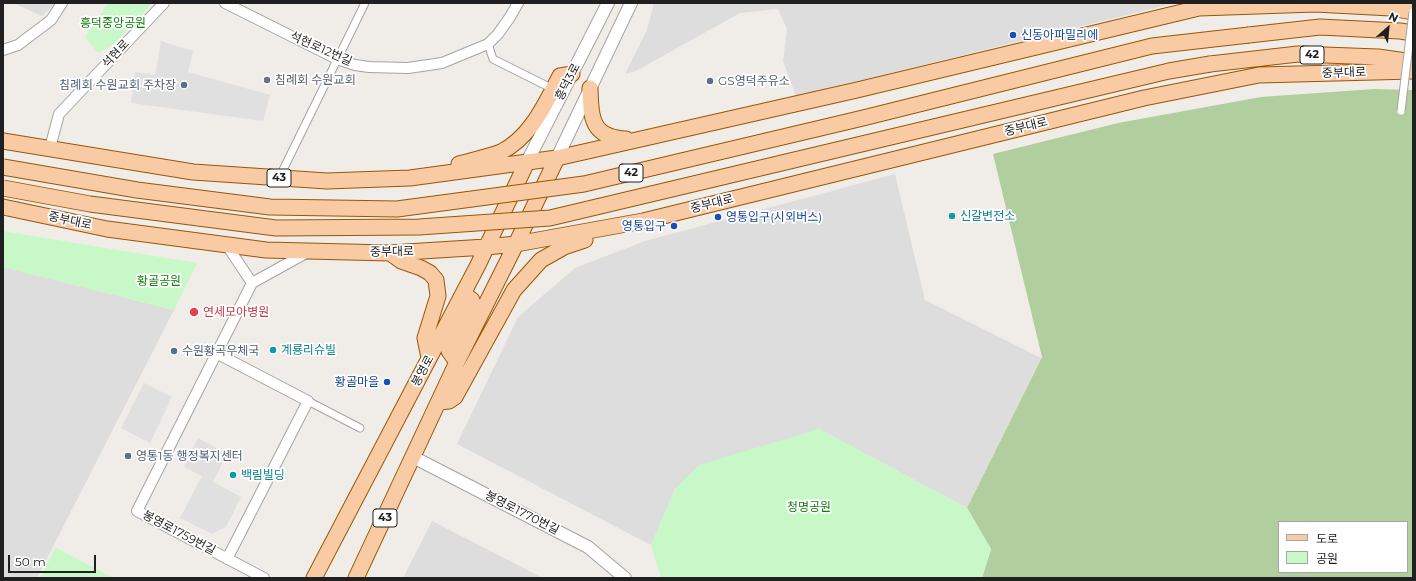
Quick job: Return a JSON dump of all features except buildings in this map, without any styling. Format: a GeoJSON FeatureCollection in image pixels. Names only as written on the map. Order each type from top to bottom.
{"type":"FeatureCollection","features":[{"type":"Feature","properties":{"kind":"main road"},"geometry":{"type":"LineString","coordinates":[[557,158],[857,90],[1199,8],[1315,4],[1391,8],[1413,12]]}},
{"type":"Feature","properties":{"kind":"main road","name":"42"},"geometry":{"type":"LineString","coordinates":[[3,168],[138,190],[270,207],[397,208],[584,184],[855,120],[1152,46],[1320,27],[1413,33]]}},
{"type":"Feature","properties":{"kind":"main road","name":"중부대로"},"geometry":{"type":"LineString","coordinates":[[3,188],[90,204],[276,228],[419,227],[550,218],[1169,71],[1210,64],[1298,54],[1378,57],[1413,62]]}},
{"type":"Feature","properties":{"kind":"main road","name":"중부대로"},"geometry":{"type":"LineString","coordinates":[[3,207],[107,229],[196,242],[226,244],[266,250],[390,253],[486,247],[516,244],[643,221],[1144,98],[1260,75],[1413,71]]}},
{"type":"Feature","properties":{"kind":"main road"},"geometry":{"type":"LineString","coordinates":[[414,177],[501,152],[524,136],[541,112],[560,76],[572,74]]}},
{"type":"Feature","properties":{"kind":"main road"},"geometry":{"type":"LineString","coordinates":[[590,88],[590,112],[600,132],[614,138],[635,140]]}},
{"type":"Feature","properties":{"kind":"main road","name":"43"},"geometry":{"type":"LineString","coordinates":[[3,141],[193,172],[327,181],[414,177],[557,158]]}},
{"type":"Feature","properties":{"kind":"main road","name":"43"},"geometry":{"type":"LineString","coordinates":[[356,578],[457,362],[557,158]]}},
{"type":"Feature","properties":{"kind":"main road","name":"봉영로"},"geometry":{"type":"LineString","coordinates":[[314,578],[461,298],[528,162]]}},
{"type":"Feature","properties":{"kind":"main road"},"geometry":{"type":"LineString","coordinates":[[439,402],[449,401],[455,397],[514,290],[541,260],[564,247],[643,221]]}},
{"type":"Feature","properties":{"kind":"main road"},"geometry":{"type":"LineString","coordinates":[[390,253],[401,261],[430,273],[436,280],[438,296],[425,338],[429,358]]}},
{"type":"Feature","properties":{"kind":"main road"},"geometry":{"type":"LineString","coordinates":[[457,362],[449,351],[450,346],[473,304],[472,300],[468,297],[461,298]]}},
{"type":"Feature","properties":{"kind":"street"},"geometry":{"type":"LineString","coordinates":[[3,50],[18,45],[51,20],[62,3]]}},
{"type":"Feature","properties":{"kind":"street","name":"석현로"},"geometry":{"type":"LineString","coordinates":[[50,148],[59,114],[164,3]]}},
{"type":"Feature","properties":{"kind":"street","name":"석현로12번길"},"geometry":{"type":"LineString","coordinates":[[225,3],[337,59],[355,65],[369,67],[408,68],[442,63],[488,44],[498,34],[518,3]]}},
{"type":"Feature","properties":{"kind":"street"},"geometry":{"type":"LineString","coordinates":[[279,178],[365,3]]}},
{"type":"Feature","properties":{"kind":"street","name":"흥덕3로"},"geometry":{"type":"LineString","coordinates":[[528,162],[608,3]]}},
{"type":"Feature","properties":{"kind":"street","name":"흥덕3로"},"geometry":{"type":"LineString","coordinates":[[557,158],[631,3]]}},
{"type":"Feature","properties":{"kind":"street"},"geometry":{"type":"LineString","coordinates":[[1401,111],[1413,12]]}},
{"type":"Feature","properties":{"kind":"street"},"geometry":{"type":"LineString","coordinates":[[488,44],[493,59],[554,89]]}},
{"type":"Feature","properties":{"kind":"street"},"geometry":{"type":"LineString","coordinates":[[226,244],[252,282],[309,251]]}},
{"type":"Feature","properties":{"kind":"street","name":"봉영로1759번길"},"geometry":{"type":"LineString","coordinates":[[252,282],[138,511],[227,560],[264,578]]}},
{"type":"Feature","properties":{"kind":"street"},"geometry":{"type":"LineString","coordinates":[[216,353],[360,428]]}},
{"type":"Feature","properties":{"kind":"street","name":"봉영로1759번길"},"geometry":{"type":"LineString","coordinates":[[227,560],[308,401]]}},
{"type":"Feature","properties":{"kind":"street","name":"봉영로1770번길"},"geometry":{"type":"LineString","coordinates":[[413,457],[588,547],[625,578]]}},
{"type":"Feature","properties":{"kind":"shaded area"},"geometry":{"type":"Polygon","coordinates":[[[13,3],[56,3],[42,16],[13,3]]]}},
{"type":"Feature","properties":{"kind":"shaded area"},"geometry":{"type":"Polygon","coordinates":[[[654,3],[1176,3],[796,96],[783,61],[787,29],[778,9],[740,13],[636,71],[625,74],[647,30],[654,3]]]}},
{"type":"Feature","properties":{"kind":"shaded area","name":"침례회 수원교회 주차장"},"geometry":{"type":"Polygon","coordinates":[[[161,41],[193,51],[188,72],[270,95],[263,121],[131,103],[135,72],[155,75],[161,41]]]}},
{"type":"Feature","properties":{"kind":"shaded area"},"geometry":{"type":"Polygon","coordinates":[[[895,174],[925,300],[1041,358],[967,508],[819,429],[675,489],[651,545],[457,444],[518,317],[575,268],[645,241],[895,174]]]}},
{"type":"Feature","properties":{"kind":"shaded area"},"geometry":{"type":"Polygon","coordinates":[[[3,267],[174,310],[37,578],[3,578],[3,267]]]}},
{"type":"Feature","properties":{"kind":"shaded area"},"geometry":{"type":"Polygon","coordinates":[[[144,383],[172,397],[150,443],[121,428],[144,383]]]}},
{"type":"Feature","properties":{"kind":"shaded area"},"geometry":{"type":"Polygon","coordinates":[[[198,438],[227,454],[213,482],[241,497],[226,527],[212,534],[180,518],[202,476],[184,467],[198,438]]]}},
{"type":"Feature","properties":{"kind":"shaded area"},"geometry":{"type":"Polygon","coordinates":[[[432,521],[543,578],[403,578],[432,521]]]}},
{"type":"Feature","properties":{"kind":"green space","name":"흥덕중앙공원"},"geometry":{"type":"Polygon","coordinates":[[[108,3],[153,3],[114,44],[98,53],[85,37],[108,3]]]}},
{"type":"Feature","properties":{"kind":"green space"},"geometry":{"type":"Polygon","coordinates":[[[1374,89],[1413,90],[1413,578],[982,578],[991,549],[967,508],[1042,357],[993,154],[1118,123],[1261,97],[1374,89]]]}},
{"type":"Feature","properties":{"kind":"green space","name":"황골공원"},"geometry":{"type":"Polygon","coordinates":[[[3,231],[197,263],[174,310],[3,267],[3,231]]]}},
{"type":"Feature","properties":{"kind":"green space","name":"청명공원"},"geometry":{"type":"Polygon","coordinates":[[[819,429],[967,508],[991,549],[982,578],[661,578],[651,545],[675,489],[699,465],[819,429]]]}},
{"type":"Feature","properties":{"kind":"green space"},"geometry":{"type":"Polygon","coordinates":[[[56,548],[114,578],[40,578],[56,548]]]}},
{"type":"Feature","properties":{"kind":"place","name":"신동아파밀리에"},"geometry":{"type":"Point","coordinates":[1013,35]}},
{"type":"Feature","properties":{"kind":"place","name":"침례회 수원교회"},"geometry":{"type":"Point","coordinates":[267,80]}},
{"type":"Feature","properties":{"kind":"place","name":"GS영덕주유소"},"geometry":{"type":"Point","coordinates":[710,81]}},
{"type":"Feature","properties":{"kind":"place","name":"침례회 수원교회 주차장"},"geometry":{"type":"Point","coordinates":[184,85]}},
{"type":"Feature","properties":{"kind":"place","name":"신갈변전소"},"geometry":{"type":"Point","coordinates":[952,216]}},
{"type":"Feature","properties":{"kind":"place","name":"영통입구(시외버스)"},"geometry":{"type":"Point","coordinates":[718,217]}},
{"type":"Feature","properties":{"kind":"place","name":"영통입구"},"geometry":{"type":"Point","coordinates":[674,226]}},
{"type":"Feature","properties":{"kind":"place","name":"연세모아병원"},"geometry":{"type":"Point","coordinates":[194,312]}},
{"type":"Feature","properties":{"kind":"place","name":"계룡리슈빌"},"geometry":{"type":"Point","coordinates":[273,350]}},
{"type":"Feature","properties":{"kind":"place","name":"수원황곡우체국"},"geometry":{"type":"Point","coordinates":[174,351]}},
{"type":"Feature","properties":{"kind":"place","name":"황골마을"},"geometry":{"type":"Point","coordinates":[387,382]}},
{"type":"Feature","properties":{"kind":"place","name":"영통1동 행정복지센터"},"geometry":{"type":"Point","coordinates":[128,456]}},
{"type":"Feature","properties":{"kind":"place","name":"백림빌딩"},"geometry":{"type":"Point","coordinates":[233,475]}}]}
